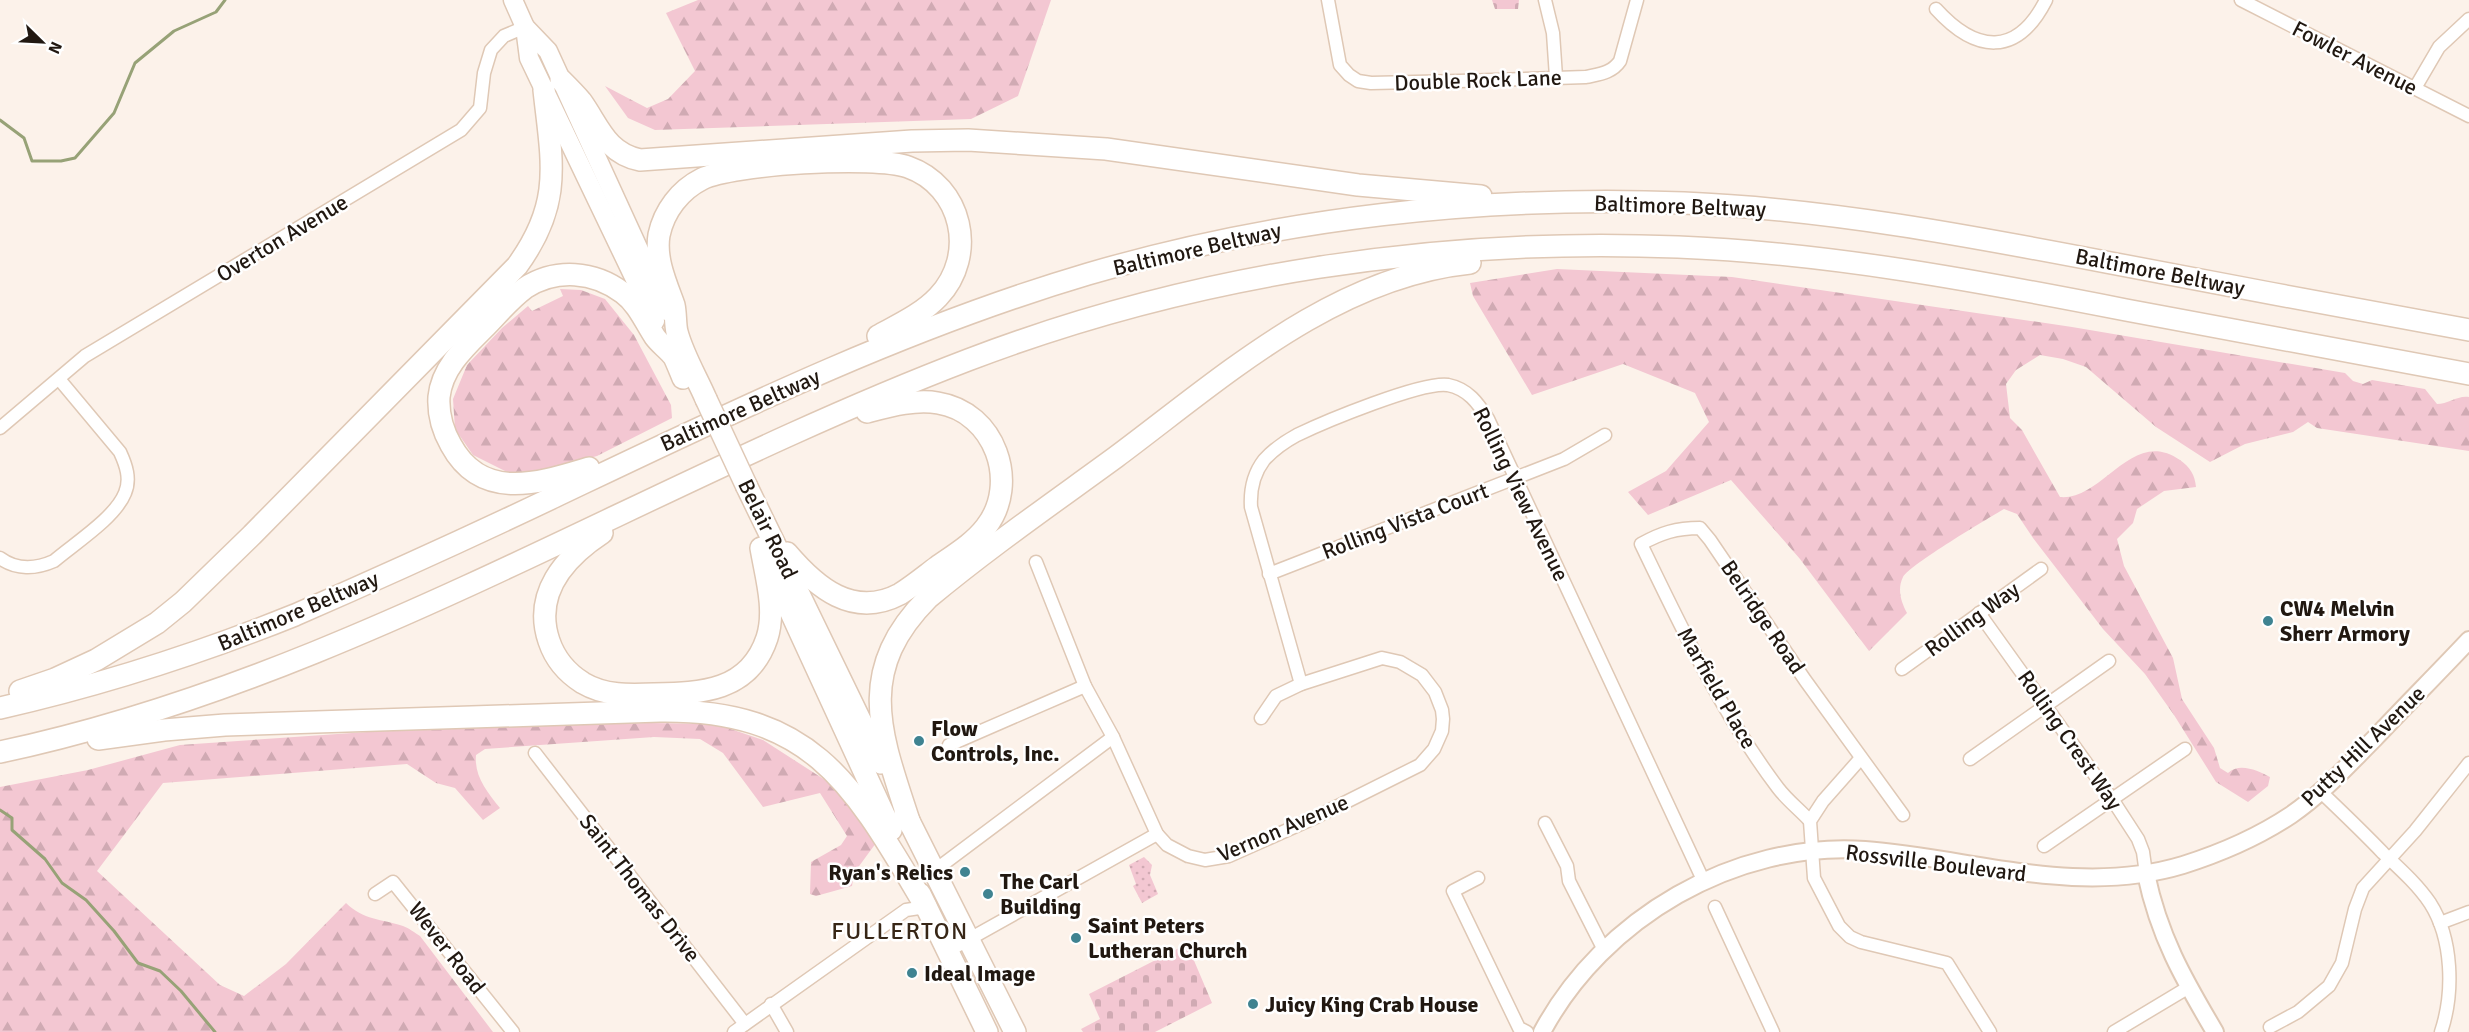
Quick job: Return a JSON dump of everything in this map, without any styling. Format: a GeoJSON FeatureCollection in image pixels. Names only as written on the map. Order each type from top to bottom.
{"type":"FeatureCollection","features":[{"type":"Feature","properties":{"kind":"highway"},"geometry":{"type":"LineString","coordinates":[[553,85],[581,102],[610,146],[620,154],[640,160],[912,141],[979,141],[1106,149],[1358,185],[1547,202]]}},
{"type":"Feature","properties":{"kind":"highway"},"geometry":{"type":"LineString","coordinates":[[0,696],[55,679],[96,660],[157,623],[183,602],[517,267],[535,238],[550,198],[553,85]]}},
{"type":"Feature","properties":{"kind":"highway"},"geometry":{"type":"LineString","coordinates":[[678,333],[675,309],[661,265],[658,249],[659,235],[669,209],[689,187],[717,172],[841,161],[890,162],[921,172],[939,187],[954,207],[958,221],[961,249],[958,263],[946,287],[926,308],[800,382]]}},
{"type":"Feature","properties":{"kind":"highway","name":"Baltimore Beltway"},"geometry":{"type":"LineString","coordinates":[[0,708],[141,671],[220,645],[284,620],[470,536],[661,445],[896,340],[1088,274],[1154,256],[1285,229],[1421,211],[1547,202],[1686,203],[1768,209],[1862,219],[1994,241],[2469,330]]}},
{"type":"Feature","properties":{"kind":"highway","name":"Baltimore Beltway"},"geometry":{"type":"LineString","coordinates":[[0,752],[154,712],[314,655],[480,581],[664,492],[959,363],[1031,338],[1162,300],[1288,272],[1424,254],[1547,247],[1614,245],[1763,252],[1972,280],[2469,374]]}},
{"type":"Feature","properties":{"kind":"highway"},"geometry":{"type":"LineString","coordinates":[[910,824],[884,742],[880,717],[883,674],[889,655],[906,623],[945,583],[1291,330],[1357,295],[1411,275],[1443,267],[1546,255],[1614,251],[1763,252]]}},
{"type":"Feature","properties":{"kind":"highway"},"geometry":{"type":"LineString","coordinates":[[661,445],[539,483],[508,484],[493,481],[469,469],[453,448],[441,423],[439,398],[445,376],[459,354],[509,303],[526,288],[560,275],[574,273],[587,276],[624,294],[673,357]]}},
{"type":"Feature","properties":{"kind":"highway","name":"Belair Road"},"geometry":{"type":"LineString","coordinates":[[678,333],[700,402]]}},
{"type":"Feature","properties":{"kind":"highway","name":"Belair Road"},"geometry":{"type":"LineString","coordinates":[[673,357],[700,402],[765,540],[1015,1032]]}},
{"type":"Feature","properties":{"kind":"highway"},"geometry":{"type":"LineString","coordinates":[[765,540],[829,593],[856,602],[871,602],[898,595],[910,588],[976,539],[994,513],[1000,495],[1002,477],[997,451],[980,425],[962,411],[939,403],[916,402],[822,421]]}},
{"type":"Feature","properties":{"kind":"highway"},"geometry":{"type":"LineString","coordinates":[[664,492],[589,541],[560,570],[551,583],[544,613],[545,629],[560,663],[584,684],[600,691],[623,695],[700,693],[718,689],[745,672],[762,650],[770,622],[765,540]]}},
{"type":"Feature","properties":{"kind":"highway","name":"Belair Road"},"geometry":{"type":"LineString","coordinates":[[765,540],[926,907],[987,1032]]}},
{"type":"Feature","properties":{"kind":"highway"},"geometry":{"type":"LineString","coordinates":[[23,747],[225,725],[637,712],[710,712],[773,730],[797,742],[824,762],[860,801],[926,907]]}},
{"type":"Feature","properties":{"kind":"main road","name":"Belair Road"},"geometry":{"type":"LineString","coordinates":[[513,0],[525,27],[529,58],[553,85],[678,333]]}},
{"type":"Feature","properties":{"kind":"main road","name":"Belair Road"},"geometry":{"type":"LineString","coordinates":[[553,85],[673,357]]}},
{"type":"Feature","properties":{"kind":"main road","name":"Putty Hill Avenue"},"geometry":{"type":"LineString","coordinates":[[2146,874],[2181,865],[2233,846],[2278,823],[2321,792],[2469,640]]}},
{"type":"Feature","properties":{"kind":"main road","name":"Rossville Boulevard"},"geometry":{"type":"LineString","coordinates":[[1542,1032],[1573,984],[1605,950],[1650,912],[1704,882],[1764,861],[1812,852],[1864,850],[2043,876],[2090,877],[2146,874]]}},
{"type":"Feature","properties":{"kind":"main road"},"geometry":{"type":"LineString","coordinates":[[2146,874],[2164,938],[2215,1032]]}},
{"type":"Feature","properties":{"kind":"street","name":"Double Rock Lane"},"geometry":{"type":"LineString","coordinates":[[1328,0],[1340,65],[1358,81],[1371,83],[1600,74],[1616,66],[1620,61],[1637,0]]}},
{"type":"Feature","properties":{"kind":"street"},"geometry":{"type":"LineString","coordinates":[[1545,0],[1553,33],[1556,77]]}},
{"type":"Feature","properties":{"kind":"street"},"geometry":{"type":"LineString","coordinates":[[1936,9],[1951,26],[1961,32],[1978,41],[1997,42],[2018,36],[2027,30],[2046,0]]}},
{"type":"Feature","properties":{"kind":"street","name":"Fowler Avenue"},"geometry":{"type":"LineString","coordinates":[[2241,0],[2469,116]]}},
{"type":"Feature","properties":{"kind":"street"},"geometry":{"type":"LineString","coordinates":[[2415,88],[2439,47],[2469,19]]}},
{"type":"Feature","properties":{"kind":"street","name":"Overton Avenue"},"geometry":{"type":"LineString","coordinates":[[0,428],[85,356],[461,130],[480,108],[484,73],[491,50],[504,36],[525,27]]}},
{"type":"Feature","properties":{"kind":"street"},"geometry":{"type":"LineString","coordinates":[[0,558],[24,567],[44,565],[54,561],[108,516],[125,493],[128,481],[126,465],[120,452],[59,379]]}},
{"type":"Feature","properties":{"kind":"street","name":"Rolling View Avenue"},"geometry":{"type":"LineString","coordinates":[[1301,684],[1251,507],[1250,495],[1255,477],[1264,460],[1297,435],[1422,387],[1450,386],[1467,393],[1474,398],[1488,419],[1514,479],[1551,551],[1704,882]]}},
{"type":"Feature","properties":{"kind":"street","name":"Rolling Vista Court"},"geometry":{"type":"LineString","coordinates":[[1269,574],[1564,459],[1605,435]]}},
{"type":"Feature","properties":{"kind":"street","name":"Belridge Road"},"geometry":{"type":"LineString","coordinates":[[1641,544],[1662,532],[1680,528],[1700,528],[1805,680],[1903,815]]}},
{"type":"Feature","properties":{"kind":"street","name":"Marfield Place"},"geometry":{"type":"LineString","coordinates":[[1641,544],[1691,648],[1738,727],[1779,789],[1810,821]]}},
{"type":"Feature","properties":{"kind":"street","name":"Vernon Avenue"},"geometry":{"type":"LineString","coordinates":[[1036,562],[1085,686],[1113,737],[1157,834],[1167,845],[1188,856],[1205,860],[1229,856],[1312,819],[1420,765],[1434,749],[1442,731],[1442,710],[1435,692],[1414,669],[1394,660],[1374,660],[1301,684],[1276,696],[1261,718]]}},
{"type":"Feature","properties":{"kind":"street","name":"Rolling Way"},"geometry":{"type":"LineString","coordinates":[[1902,669],[2041,569]]}},
{"type":"Feature","properties":{"kind":"street","name":"Rolling Crest Way"},"geometry":{"type":"LineString","coordinates":[[1979,613],[2138,840],[2143,852],[2146,874]]}},
{"type":"Feature","properties":{"kind":"street"},"geometry":{"type":"LineString","coordinates":[[1970,759],[2109,661]]}},
{"type":"Feature","properties":{"kind":"street"},"geometry":{"type":"LineString","coordinates":[[949,746],[1085,686]]}},
{"type":"Feature","properties":{"kind":"street"},"geometry":{"type":"LineString","coordinates":[[934,871],[1113,737]]}},
{"type":"Feature","properties":{"kind":"street"},"geometry":{"type":"LineString","coordinates":[[2044,846],[2185,749]]}},
{"type":"Feature","properties":{"kind":"street","name":"Saint Thomas Drive"},"geometry":{"type":"LineString","coordinates":[[535,753],[745,1024]]}},
{"type":"Feature","properties":{"kind":"street"},"geometry":{"type":"LineString","coordinates":[[1861,758],[1823,801],[1810,821],[1814,878],[1839,926],[1850,937],[1861,942],[1947,963],[1990,1032]]}},
{"type":"Feature","properties":{"kind":"street"},"geometry":{"type":"LineString","coordinates":[[2270,1028],[2298,1012],[2329,986],[2342,963],[2359,896],[2469,763]]}},
{"type":"Feature","properties":{"kind":"street"},"geometry":{"type":"LineString","coordinates":[[2321,792],[2421,891],[2439,923],[2446,952],[2449,986],[2441,1032]]}},
{"type":"Feature","properties":{"kind":"street"},"geometry":{"type":"LineString","coordinates":[[1545,823],[1567,866],[1569,881],[1605,950]]}},
{"type":"Feature","properties":{"kind":"street"},"geometry":{"type":"LineString","coordinates":[[948,951],[1157,834]]}},
{"type":"Feature","properties":{"kind":"street"},"geometry":{"type":"LineString","coordinates":[[1478,878],[1453,891],[1519,1028],[1527,1032]]}},
{"type":"Feature","properties":{"kind":"street","name":"Wever Road"},"geometry":{"type":"LineString","coordinates":[[375,894],[393,882],[513,1032]]}},
{"type":"Feature","properties":{"kind":"street"},"geometry":{"type":"LineString","coordinates":[[734,1032],[906,910],[926,907]]}},
{"type":"Feature","properties":{"kind":"street"},"geometry":{"type":"LineString","coordinates":[[1714,907],[1773,1032]]}},
{"type":"Feature","properties":{"kind":"street"},"geometry":{"type":"LineString","coordinates":[[2439,923],[2469,912]]}},
{"type":"Feature","properties":{"kind":"street"},"geometry":{"type":"LineString","coordinates":[[2115,1032],[2189,987]]}},
{"type":"Feature","properties":{"kind":"street"},"geometry":{"type":"LineString","coordinates":[[771,1004],[787,1032]]}},
{"type":"Feature","properties":{"kind":"green space"},"geometry":{"type":"Polygon","coordinates":[[[698,0],[1051,0],[1018,96],[971,119],[655,130],[628,118],[605,86],[647,108],[668,99],[695,71],[666,13],[698,0]]]}},
{"type":"Feature","properties":{"kind":"green space"},"geometry":{"type":"Polygon","coordinates":[[[1492,0],[1519,0],[1518,9],[1495,9],[1492,0]]]}},
{"type":"Feature","properties":{"kind":"green space"},"geometry":{"type":"Polygon","coordinates":[[[1557,269],[1732,277],[2072,327],[2345,373],[2353,381],[2363,384],[2372,380],[2425,389],[2437,404],[2469,397],[2469,451],[2317,428],[2308,422],[2293,432],[2245,444],[2210,462],[2156,427],[2086,367],[2063,359],[2040,355],[2016,370],[2006,384],[2010,418],[2022,430],[2060,497],[2076,495],[2090,488],[2132,458],[2147,452],[2163,452],[2187,465],[2196,487],[2164,491],[2137,509],[2133,523],[2117,539],[2124,566],[2173,658],[2182,699],[2214,748],[2220,768],[2228,773],[2238,768],[2249,769],[2270,777],[2268,786],[2248,802],[2216,782],[2145,674],[2103,629],[2017,514],[2004,509],[1950,542],[1909,571],[1903,577],[1900,586],[1907,613],[1869,651],[1800,559],[1731,480],[1648,515],[1628,492],[1666,471],[1709,422],[1695,393],[1623,364],[1532,395],[1473,296],[1470,283],[1557,269]]]}},
{"type":"Feature","properties":{"kind":"green space"},"geometry":{"type":"Polygon","coordinates":[[[560,289],[581,290],[605,299],[634,335],[671,405],[672,418],[597,456],[538,472],[509,473],[473,455],[455,429],[453,399],[467,365],[502,328],[528,306],[532,311],[563,296],[560,289]]]}},
{"type":"Feature","properties":{"kind":"green space"},"geometry":{"type":"Polygon","coordinates":[[[651,723],[716,724],[763,740],[836,787],[876,843],[854,873],[852,886],[816,896],[810,894],[811,862],[841,845],[847,836],[820,793],[763,807],[723,753],[700,739],[654,737],[485,749],[476,755],[477,770],[486,790],[500,808],[483,820],[455,788],[436,783],[407,764],[163,783],[97,871],[220,985],[244,996],[286,964],[346,903],[359,913],[403,926],[420,936],[493,1032],[0,1032],[0,787],[88,770],[180,745],[425,728],[651,723]]]}},
{"type":"Feature","properties":{"kind":"green space"},"geometry":{"type":"Polygon","coordinates":[[[1144,857],[1152,865],[1150,875],[1158,894],[1142,903],[1133,886],[1136,884],[1129,865],[1144,857]]]}},
{"type":"Feature","properties":{"kind":"green space"},"geometry":{"type":"Polygon","coordinates":[[[1187,944],[1212,1003],[1155,1032],[1083,1032],[1081,1029],[1100,1019],[1089,994],[1187,944]]]}},
{"type":"Feature","properties":{"kind":"waterway"},"geometry":{"type":"LineString","coordinates":[[0,120],[24,138],[32,161],[61,161],[75,158],[114,113],[135,63],[174,31],[216,12],[225,0]]}},
{"type":"Feature","properties":{"kind":"waterway"},"geometry":{"type":"LineString","coordinates":[[0,810],[12,818],[12,830],[45,859],[62,883],[86,900],[114,931],[138,963],[160,971],[181,991],[215,1032]]}},
{"type":"Feature","properties":{"kind":"place","name":"CW4 Melvin Sherr Armory"},"geometry":{"type":"Point","coordinates":[2268,621]}},
{"type":"Feature","properties":{"kind":"place","name":"Flow Controls, Inc."},"geometry":{"type":"Point","coordinates":[919,741]}},
{"type":"Feature","properties":{"kind":"place","name":"Ryan's Relics"},"geometry":{"type":"Point","coordinates":[965,872]}},
{"type":"Feature","properties":{"kind":"place","name":"The Carl Building"},"geometry":{"type":"Point","coordinates":[988,894]}},
{"type":"Feature","properties":{"kind":"place","name":"Saint Peters Lutheran Church"},"geometry":{"type":"Point","coordinates":[1076,938]}},
{"type":"Feature","properties":{"kind":"place","name":"Ideal Image"},"geometry":{"type":"Point","coordinates":[912,973]}},
{"type":"Feature","properties":{"kind":"place","name":"Juicy King Crab House"},"geometry":{"type":"Point","coordinates":[1253,1004]}},
{"type":"Feature","properties":{"kind":"district","name":"FULLERTON"},"geometry":{"type":"Point","coordinates":[900,931]}}]}
